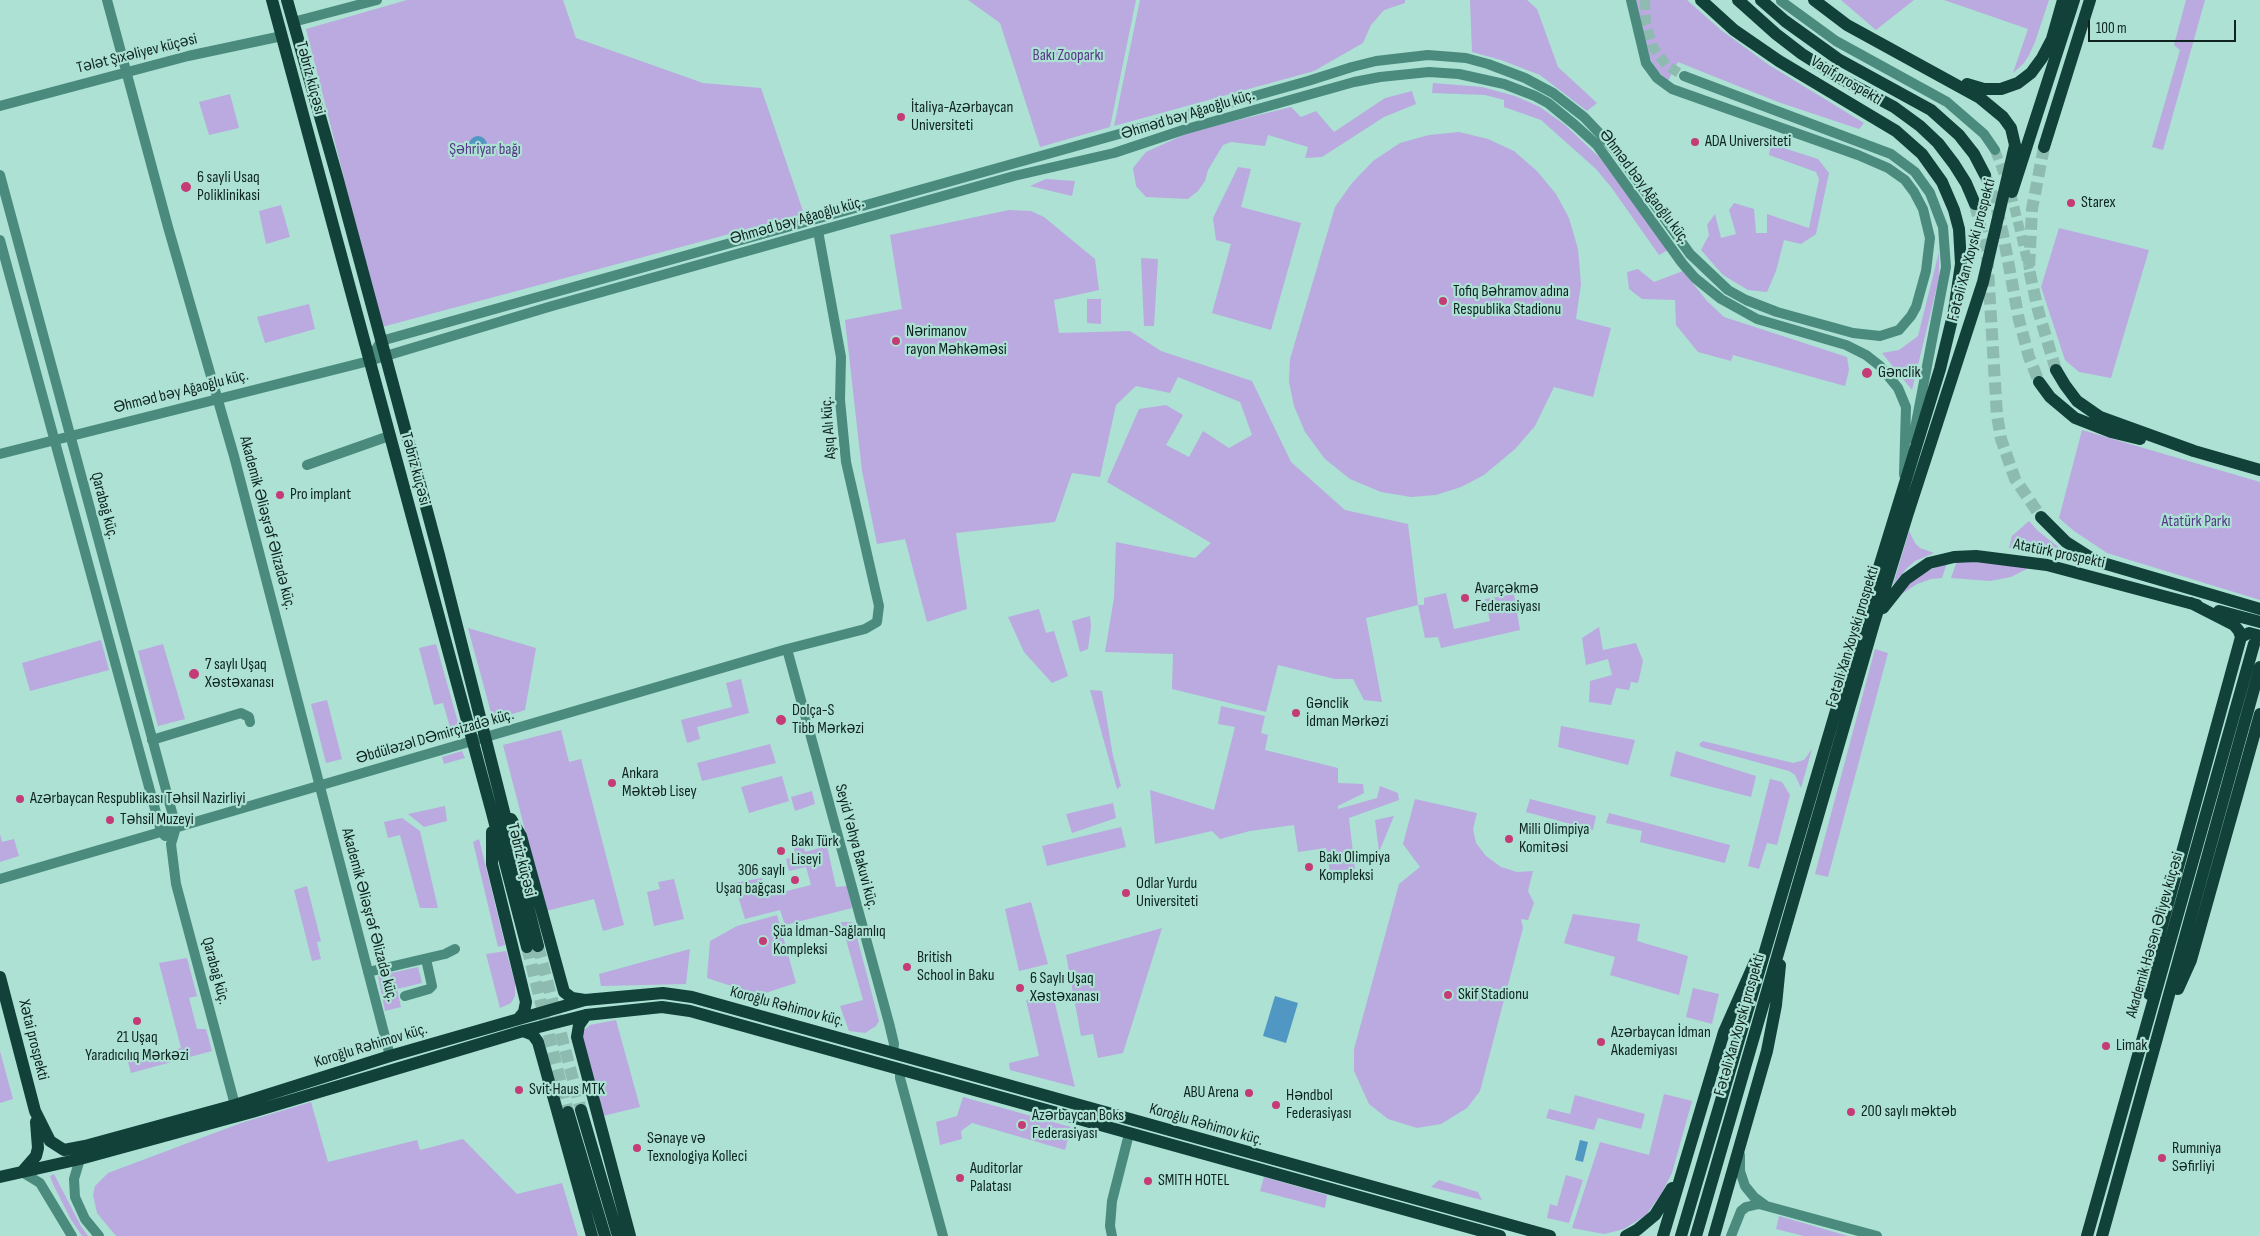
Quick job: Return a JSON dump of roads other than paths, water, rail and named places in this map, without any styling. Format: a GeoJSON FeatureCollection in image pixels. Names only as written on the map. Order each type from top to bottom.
{"type":"FeatureCollection","features":[{"type":"Feature","properties":{"kind":"main road","name":"Təbriz küçəsi"},"geometry":{"type":"LineString","coordinates":[[272,0],[390,436],[479,740],[532,946]]}},
{"type":"Feature","properties":{"kind":"main road","name":"Təbriz küçəsi"},"geometry":{"type":"LineString","coordinates":[[287,0],[439,555],[479,740]]}},
{"type":"Feature","properties":{"kind":"main road","name":"Vaqif prospekti"},"geometry":{"type":"LineString","coordinates":[[1701,0],[1734,30],[1772,56],[1882,122],[1907,140],[1922,154],[1938,176],[1954,210]]}},
{"type":"Feature","properties":{"kind":"main road","name":"Vaqif prospekti"},"geometry":{"type":"LineString","coordinates":[[1738,0],[1802,54],[1894,108],[1925,130],[1954,164],[1966,183],[1975,204]]}},
{"type":"Feature","properties":{"kind":"main road","name":"Vaqif prospekti"},"geometry":{"type":"LineString","coordinates":[[1761,0],[1785,21],[1838,59],[1932,110],[1960,135],[1974,154],[1985,175]]}},
{"type":"Feature","properties":{"kind":"main road"},"geometry":{"type":"LineString","coordinates":[[1814,0],[1847,25],[1945,78],[1994,90],[2018,83],[2031,73],[2042,58],[2052,38],[2063,0]]}},
{"type":"Feature","properties":{"kind":"main road"},"geometry":{"type":"LineString","coordinates":[[1983,282],[2074,0]]}},
{"type":"Feature","properties":{"kind":"main road"},"geometry":{"type":"LineString","coordinates":[[2044,147],[2090,0]]}},
{"type":"Feature","properties":{"kind":"main road","name":"Fətəli Xan Xoyski prospekti"},"geometry":{"type":"LineString","coordinates":[[1696,1236],[1906,516],[1983,282],[2013,158],[2015,137],[2011,128],[1993,107],[1945,78]]}},
{"type":"Feature","properties":{"kind":"main road","name":"Fətəli Xan Xoyski prospekti"},"geometry":{"type":"LineString","coordinates":[[1681,1236],[1940,369],[1960,281],[1960,247],[1954,210]]}},
{"type":"Feature","properties":{"kind":"main road"},"geometry":{"type":"LineString","coordinates":[[2056,370],[2070,392],[2091,412],[2194,451],[2260,470]]}},
{"type":"Feature","properties":{"kind":"main road"},"geometry":{"type":"LineString","coordinates":[[2039,382],[2061,408],[2083,422],[2111,432],[2194,451]]}},
{"type":"Feature","properties":{"kind":"main road"},"geometry":{"type":"LineString","coordinates":[[2226,461],[2260,464]]}},
{"type":"Feature","properties":{"kind":"main road","name":"Atatürk prospekti"},"geometry":{"type":"LineString","coordinates":[[2041,517],[2066,542],[2096,561],[2260,609]]}},
{"type":"Feature","properties":{"kind":"main road","name":"Atatürk prospekti"},"geometry":{"type":"LineString","coordinates":[[1874,623],[1895,591],[1918,570],[1929,563],[1963,556],[2005,558],[2047,565],[2260,622]]}},
{"type":"Feature","properties":{"kind":"main road"},"geometry":{"type":"LineString","coordinates":[[2147,1021],[2152,962],[2241,637],[2234,625],[2191,603]]}},
{"type":"Feature","properties":{"kind":"main road"},"geometry":{"type":"LineString","coordinates":[[2241,637],[2249,634],[2257,640]]}},
{"type":"Feature","properties":{"kind":"main road","name":"Akademik Həsən Əliyev küçəsi"},"geometry":{"type":"LineString","coordinates":[[2087,1236],[2257,640]]}},
{"type":"Feature","properties":{"kind":"main road","name":"Akademik Həsən Əliyev küçəsi"},"geometry":{"type":"LineString","coordinates":[[2102,1236],[2260,666]]}},
{"type":"Feature","properties":{"kind":"main road"},"geometry":{"type":"LineString","coordinates":[[2159,1035],[2191,960],[2260,714]]}},
{"type":"Feature","properties":{"kind":"main road"},"geometry":{"type":"LineString","coordinates":[[497,807],[521,836],[564,992],[572,998],[585,1000]]}},
{"type":"Feature","properties":{"kind":"main road"},"geometry":{"type":"LineString","coordinates":[[497,807],[492,864],[526,1002],[524,1012],[519,1018]]}},
{"type":"Feature","properties":{"kind":"main road"},"geometry":{"type":"LineString","coordinates":[[1663,1236],[1724,1032],[1746,979],[1770,933]]}},
{"type":"Feature","properties":{"kind":"main road"},"geometry":{"type":"LineString","coordinates":[[1714,1236],[1774,1022],[1783,936]]}},
{"type":"Feature","properties":{"kind":"main road","name":"Xətai prospekti"},"geometry":{"type":"LineString","coordinates":[[0,978],[35,1111]]}},
{"type":"Feature","properties":{"kind":"main road","name":"Koroğlu Rəhimov küç."},"geometry":{"type":"LineString","coordinates":[[35,1111],[50,1141],[56,1147],[70,1150],[235,1104],[390,1056],[585,1000],[639,994],[680,995],[1550,1236]]}},
{"type":"Feature","properties":{"kind":"main road","name":"Koroğlu Rəhimov küç."},"geometry":{"type":"LineString","coordinates":[[0,1177],[80,1159],[314,1094],[523,1031],[586,1015],[640,1008],[677,1008],[1500,1236]]}},
{"type":"Feature","properties":{"kind":"main road"},"geometry":{"type":"LineString","coordinates":[[586,1015],[579,1024],[577,1037],[630,1236]]}},
{"type":"Feature","properties":{"kind":"main road"},"geometry":{"type":"LineString","coordinates":[[523,1031],[533,1035],[538,1042],[592,1236]]}},
{"type":"Feature","properties":{"kind":"main road"},"geometry":{"type":"LineString","coordinates":[[22,1172],[32,1162],[38,1148],[35,1111]]}},
{"type":"Feature","properties":{"kind":"main road"},"geometry":{"type":"LineString","coordinates":[[605,1236],[575,1111],[618,1236]]}},
{"type":"Feature","properties":{"kind":"main road"},"geometry":{"type":"LineString","coordinates":[[1626,1236],[1637,1230],[1655,1215],[1665,1202],[1686,1162]]}},
{"type":"Feature","properties":{"kind":"street","name":"Akademik Əliəşrəf Əlizadə küç."},"geometry":{"type":"LineString","coordinates":[[107,0],[168,227],[218,398],[390,1056]]}},
{"type":"Feature","properties":{"kind":"street"},"geometry":{"type":"LineString","coordinates":[[293,22],[377,0]]}},
{"type":"Feature","properties":{"kind":"street","name":"Əhməd bəy Ağaoğlu küç."},"geometry":{"type":"LineString","coordinates":[[381,341],[1376,61],[1428,55],[1466,58],[1506,70],[1553,93],[1584,117],[1619,155],[1690,254],[1728,290],[1746,300],[1817,324],[1863,335],[1880,336],[1899,330],[1911,316],[1926,271],[1930,238],[1927,218],[1914,192],[1896,172],[1873,161],[1672,89],[1657,78],[1646,64],[1631,0]]}},
{"type":"Feature","properties":{"kind":"street","name":"Vaqif prospekti"},"geometry":{"type":"LineString","coordinates":[[1781,1],[1836,41],[1947,102],[1984,134],[1995,150]]}},
{"type":"Feature","properties":{"kind":"street","name":"Tələt Şıxəliyev küçəsi"},"geometry":{"type":"LineString","coordinates":[[0,106],[188,56],[282,36]]}},
{"type":"Feature","properties":{"kind":"street"},"geometry":{"type":"LineString","coordinates":[[1442,73],[1444,56]]}},
{"type":"Feature","properties":{"kind":"street","name":"Əhməd bəy Ağaoğlu küç."},"geometry":{"type":"LineString","coordinates":[[0,454],[385,356],[1014,176],[1098,157],[1183,130],[1354,82],[1410,73],[1442,73],[1504,84],[1535,96],[1548,104],[1575,124],[1597,146],[1675,255],[1696,278],[1721,300],[1757,319],[1846,345],[1866,355],[1888,374],[1903,397],[1906,407],[1903,489]]}},
{"type":"Feature","properties":{"kind":"street"},"geometry":{"type":"LineString","coordinates":[[1684,76],[1890,154],[1915,172],[1930,193],[1940,215],[1946,240],[1945,280],[1903,489]]}},
{"type":"Feature","properties":{"kind":"street"},"geometry":{"type":"LineString","coordinates":[[1094,141],[1098,157]]}},
{"type":"Feature","properties":{"kind":"street","name":"Qarabağ küç."},"geometry":{"type":"LineString","coordinates":[[0,175],[101,555],[176,826],[171,844],[176,884],[235,1104]]}},
{"type":"Feature","properties":{"kind":"street","name":"Aşıq Alı küç."},"geometry":{"type":"LineString","coordinates":[[818,231],[841,357],[841,408],[846,462],[879,606],[877,622]]}},
{"type":"Feature","properties":{"kind":"street","name":"Qarabağ küç."},"geometry":{"type":"LineString","coordinates":[[0,240],[161,831],[171,844]]}},
{"type":"Feature","properties":{"kind":"street"},"geometry":{"type":"LineString","coordinates":[[369,360],[381,341]]}},
{"type":"Feature","properties":{"kind":"street"},"geometry":{"type":"LineString","coordinates":[[307,465],[390,436]]}},
{"type":"Feature","properties":{"kind":"street"},"geometry":{"type":"LineString","coordinates":[[75,514],[89,510]]}},
{"type":"Feature","properties":{"kind":"street"},"geometry":{"type":"LineString","coordinates":[[87,559],[101,555]]}},
{"type":"Feature","properties":{"kind":"street","name":"Əbdüləzəl DƏmirçizadə küç."},"geometry":{"type":"LineString","coordinates":[[0,879],[176,826],[479,740],[788,649],[865,629],[877,622]]}},
{"type":"Feature","properties":{"kind":"street","name":"Seyid Yəhya Bakuvi küç."},"geometry":{"type":"LineString","coordinates":[[788,649],[889,1024],[894,1044],[893,1053]]}},
{"type":"Feature","properties":{"kind":"street"},"geometry":{"type":"LineString","coordinates":[[152,740],[241,713],[249,716],[250,722]]}},
{"type":"Feature","properties":{"kind":"street"},"geometry":{"type":"LineString","coordinates":[[368,972],[445,954],[455,949]]}},
{"type":"Feature","properties":{"kind":"street"},"geometry":{"type":"LineString","coordinates":[[405,996],[429,989],[432,986],[426,959]]}},
{"type":"Feature","properties":{"kind":"street"},"geometry":{"type":"LineString","coordinates":[[900,1070],[901,1083],[943,1236]]}},
{"type":"Feature","properties":{"kind":"street"},"geometry":{"type":"LineString","coordinates":[[1112,1236],[1110,1226],[1112,1201],[1129,1134]]}},
{"type":"Feature","properties":{"kind":"street"},"geometry":{"type":"LineString","coordinates":[[1740,1145],[1742,1178],[1749,1192],[1766,1205]]}},
{"type":"Feature","properties":{"kind":"street"},"geometry":{"type":"LineString","coordinates":[[80,1159],[74,1179],[75,1197],[85,1219],[99,1236]]}},
{"type":"Feature","properties":{"kind":"street"},"geometry":{"type":"LineString","coordinates":[[22,1172],[40,1183],[72,1236]]}},
{"type":"Feature","properties":{"kind":"street"},"geometry":{"type":"LineString","coordinates":[[1730,1236],[1741,1210],[1753,1205],[1766,1205],[1878,1236]]}},
{"type":"Feature","properties":{"kind":"water"},"geometry":{"type":"Polygon","coordinates":[[[478,136],[484,139],[487,145],[484,151],[478,154],[472,151],[469,145],[472,139],[478,136]]]}},
{"type":"Feature","properties":{"kind":"water"},"geometry":{"type":"Polygon","coordinates":[[[1275,996],[1298,1003],[1286,1043],[1263,1036],[1275,996]]]}},
{"type":"Feature","properties":{"kind":"water"},"geometry":{"type":"Polygon","coordinates":[[[1580,1140],[1588,1142],[1583,1162],[1575,1160],[1580,1140]]]}},
{"type":"Feature","properties":{"kind":"tunnel"},"geometry":{"type":"LineString","coordinates":[[1645,0],[1646,24],[1653,47],[1666,65],[1684,76]]}},
{"type":"Feature","properties":{"kind":"tunnel"},"geometry":{"type":"LineString","coordinates":[[2044,147],[2032,209],[2029,269],[2038,310],[2056,370]]}},
{"type":"Feature","properties":{"kind":"tunnel"},"geometry":{"type":"LineString","coordinates":[[1995,150],[2012,197],[2029,269]]}},
{"type":"Feature","properties":{"kind":"tunnel"},"geometry":{"type":"LineString","coordinates":[[1985,175],[1995,201],[2003,234],[2019,320],[2029,357],[2039,382]]}},
{"type":"Feature","properties":{"kind":"tunnel"},"geometry":{"type":"LineString","coordinates":[[1975,204],[1987,254],[1997,415],[2001,439],[2015,479],[2041,517]]}},
{"type":"Feature","properties":{"kind":"tunnel"},"geometry":{"type":"LineString","coordinates":[[538,946],[581,1110]]}},
{"type":"Feature","properties":{"kind":"tunnel"},"geometry":{"type":"LineString","coordinates":[[527,947],[568,1112]]}},
{"type":"Feature","properties":{"kind":"place","name":"İtaliya-Azərbaycan Universiteti"},"geometry":{"type":"Point","coordinates":[901,117]}},
{"type":"Feature","properties":{"kind":"place","name":"ADA Universiteti"},"geometry":{"type":"Point","coordinates":[1695,142]}},
{"type":"Feature","properties":{"kind":"place","name":"6 sayli Usaq Poliklinikasi"},"geometry":{"type":"Point","coordinates":[186,187]}},
{"type":"Feature","properties":{"kind":"place","name":"Starex"},"geometry":{"type":"Point","coordinates":[2071,203]}},
{"type":"Feature","properties":{"kind":"place","name":"Tofiq Bəhramov adına Respublika Stadionu"},"geometry":{"type":"Point","coordinates":[1443,301]}},
{"type":"Feature","properties":{"kind":"place","name":"Nərimanov rayon Məhkəməsi"},"geometry":{"type":"Point","coordinates":[896,341]}},
{"type":"Feature","properties":{"kind":"place","name":"Gənclik"},"geometry":{"type":"Point","coordinates":[1867,373]}},
{"type":"Feature","properties":{"kind":"place","name":"Pro implant"},"geometry":{"type":"Point","coordinates":[280,495]}},
{"type":"Feature","properties":{"kind":"place","name":"Avarçəkmə Federasiyası"},"geometry":{"type":"Point","coordinates":[1465,598]}},
{"type":"Feature","properties":{"kind":"place","name":"7 saylı Uşaq Xəstəxanası"},"geometry":{"type":"Point","coordinates":[194,674]}},
{"type":"Feature","properties":{"kind":"place","name":"Gənclik İdman Mərkəzi"},"geometry":{"type":"Point","coordinates":[1296,713]}},
{"type":"Feature","properties":{"kind":"place","name":"Dolça-S Tibb Mərkəzi"},"geometry":{"type":"Point","coordinates":[781,720]}},
{"type":"Feature","properties":{"kind":"place","name":"Ankara Məktəb Lisey"},"geometry":{"type":"Point","coordinates":[612,783]}},
{"type":"Feature","properties":{"kind":"place","name":"Azərbaycan Respublikası Təhsil Nazirliyi"},"geometry":{"type":"Point","coordinates":[20,799]}},
{"type":"Feature","properties":{"kind":"place","name":"Təhsil Muzeyi"},"geometry":{"type":"Point","coordinates":[110,820]}},
{"type":"Feature","properties":{"kind":"place","name":"Milli Olimpiya Komitəsi"},"geometry":{"type":"Point","coordinates":[1509,839]}},
{"type":"Feature","properties":{"kind":"place","name":"Bakı Türk Liseyi"},"geometry":{"type":"Point","coordinates":[781,851]}},
{"type":"Feature","properties":{"kind":"place","name":"Bakı Olimpiya Kompleksi"},"geometry":{"type":"Point","coordinates":[1309,867]}},
{"type":"Feature","properties":{"kind":"place","name":"306 saylı Uşaq bağçası"},"geometry":{"type":"Point","coordinates":[795,880]}},
{"type":"Feature","properties":{"kind":"place","name":"Odlar Yurdu Universiteti"},"geometry":{"type":"Point","coordinates":[1126,893]}},
{"type":"Feature","properties":{"kind":"place","name":"Şüa İdman-Sağlamlıq Kompleksi"},"geometry":{"type":"Point","coordinates":[763,941]}},
{"type":"Feature","properties":{"kind":"place","name":"British School in Baku"},"geometry":{"type":"Point","coordinates":[907,967]}},
{"type":"Feature","properties":{"kind":"place","name":"6 Saylı Uşaq Xəstəxanası"},"geometry":{"type":"Point","coordinates":[1020,988]}},
{"type":"Feature","properties":{"kind":"place","name":"Skif Stadionu"},"geometry":{"type":"Point","coordinates":[1448,995]}},
{"type":"Feature","properties":{"kind":"place","name":"21 Uşaq Yaradıcılıq Mərkəzi"},"geometry":{"type":"Point","coordinates":[137,1021]}},
{"type":"Feature","properties":{"kind":"place","name":"Azərbaycan İdman Akademiyası"},"geometry":{"type":"Point","coordinates":[1601,1042]}},
{"type":"Feature","properties":{"kind":"place","name":"Limak"},"geometry":{"type":"Point","coordinates":[2106,1046]}},
{"type":"Feature","properties":{"kind":"place","name":"Svit Haus MTK"},"geometry":{"type":"Point","coordinates":[519,1090]}},
{"type":"Feature","properties":{"kind":"place","name":"ABU Arena"},"geometry":{"type":"Point","coordinates":[1249,1093]}},
{"type":"Feature","properties":{"kind":"place","name":"Həndbol Federasiyası"},"geometry":{"type":"Point","coordinates":[1276,1105]}},
{"type":"Feature","properties":{"kind":"place","name":"200 saylı məktəb"},"geometry":{"type":"Point","coordinates":[1851,1112]}},
{"type":"Feature","properties":{"kind":"place","name":"Azərbaycan Boks Federasiyası"},"geometry":{"type":"Point","coordinates":[1022,1125]}},
{"type":"Feature","properties":{"kind":"place","name":"Sənaye və Texnologiya Kolleci"},"geometry":{"type":"Point","coordinates":[637,1148]}},
{"type":"Feature","properties":{"kind":"place","name":"Rumıniya Səfirliyi"},"geometry":{"type":"Point","coordinates":[2162,1158]}},
{"type":"Feature","properties":{"kind":"place","name":"Auditorlar Palatası"},"geometry":{"type":"Point","coordinates":[960,1178]}},
{"type":"Feature","properties":{"kind":"place","name":"SMITH HOTEL"},"geometry":{"type":"Point","coordinates":[1148,1181]}},
{"type":"Feature","properties":{"kind":"park label","name":"Bakı Zooparkı"},"geometry":{"type":"Point","coordinates":[1068,56]}},
{"type":"Feature","properties":{"kind":"park label","name":"Şəhriyar bağı"},"geometry":{"type":"Point","coordinates":[485,150]}},
{"type":"Feature","properties":{"kind":"park label","name":"Atatürk Parkı"},"geometry":{"type":"Point","coordinates":[2196,522]}}]}
